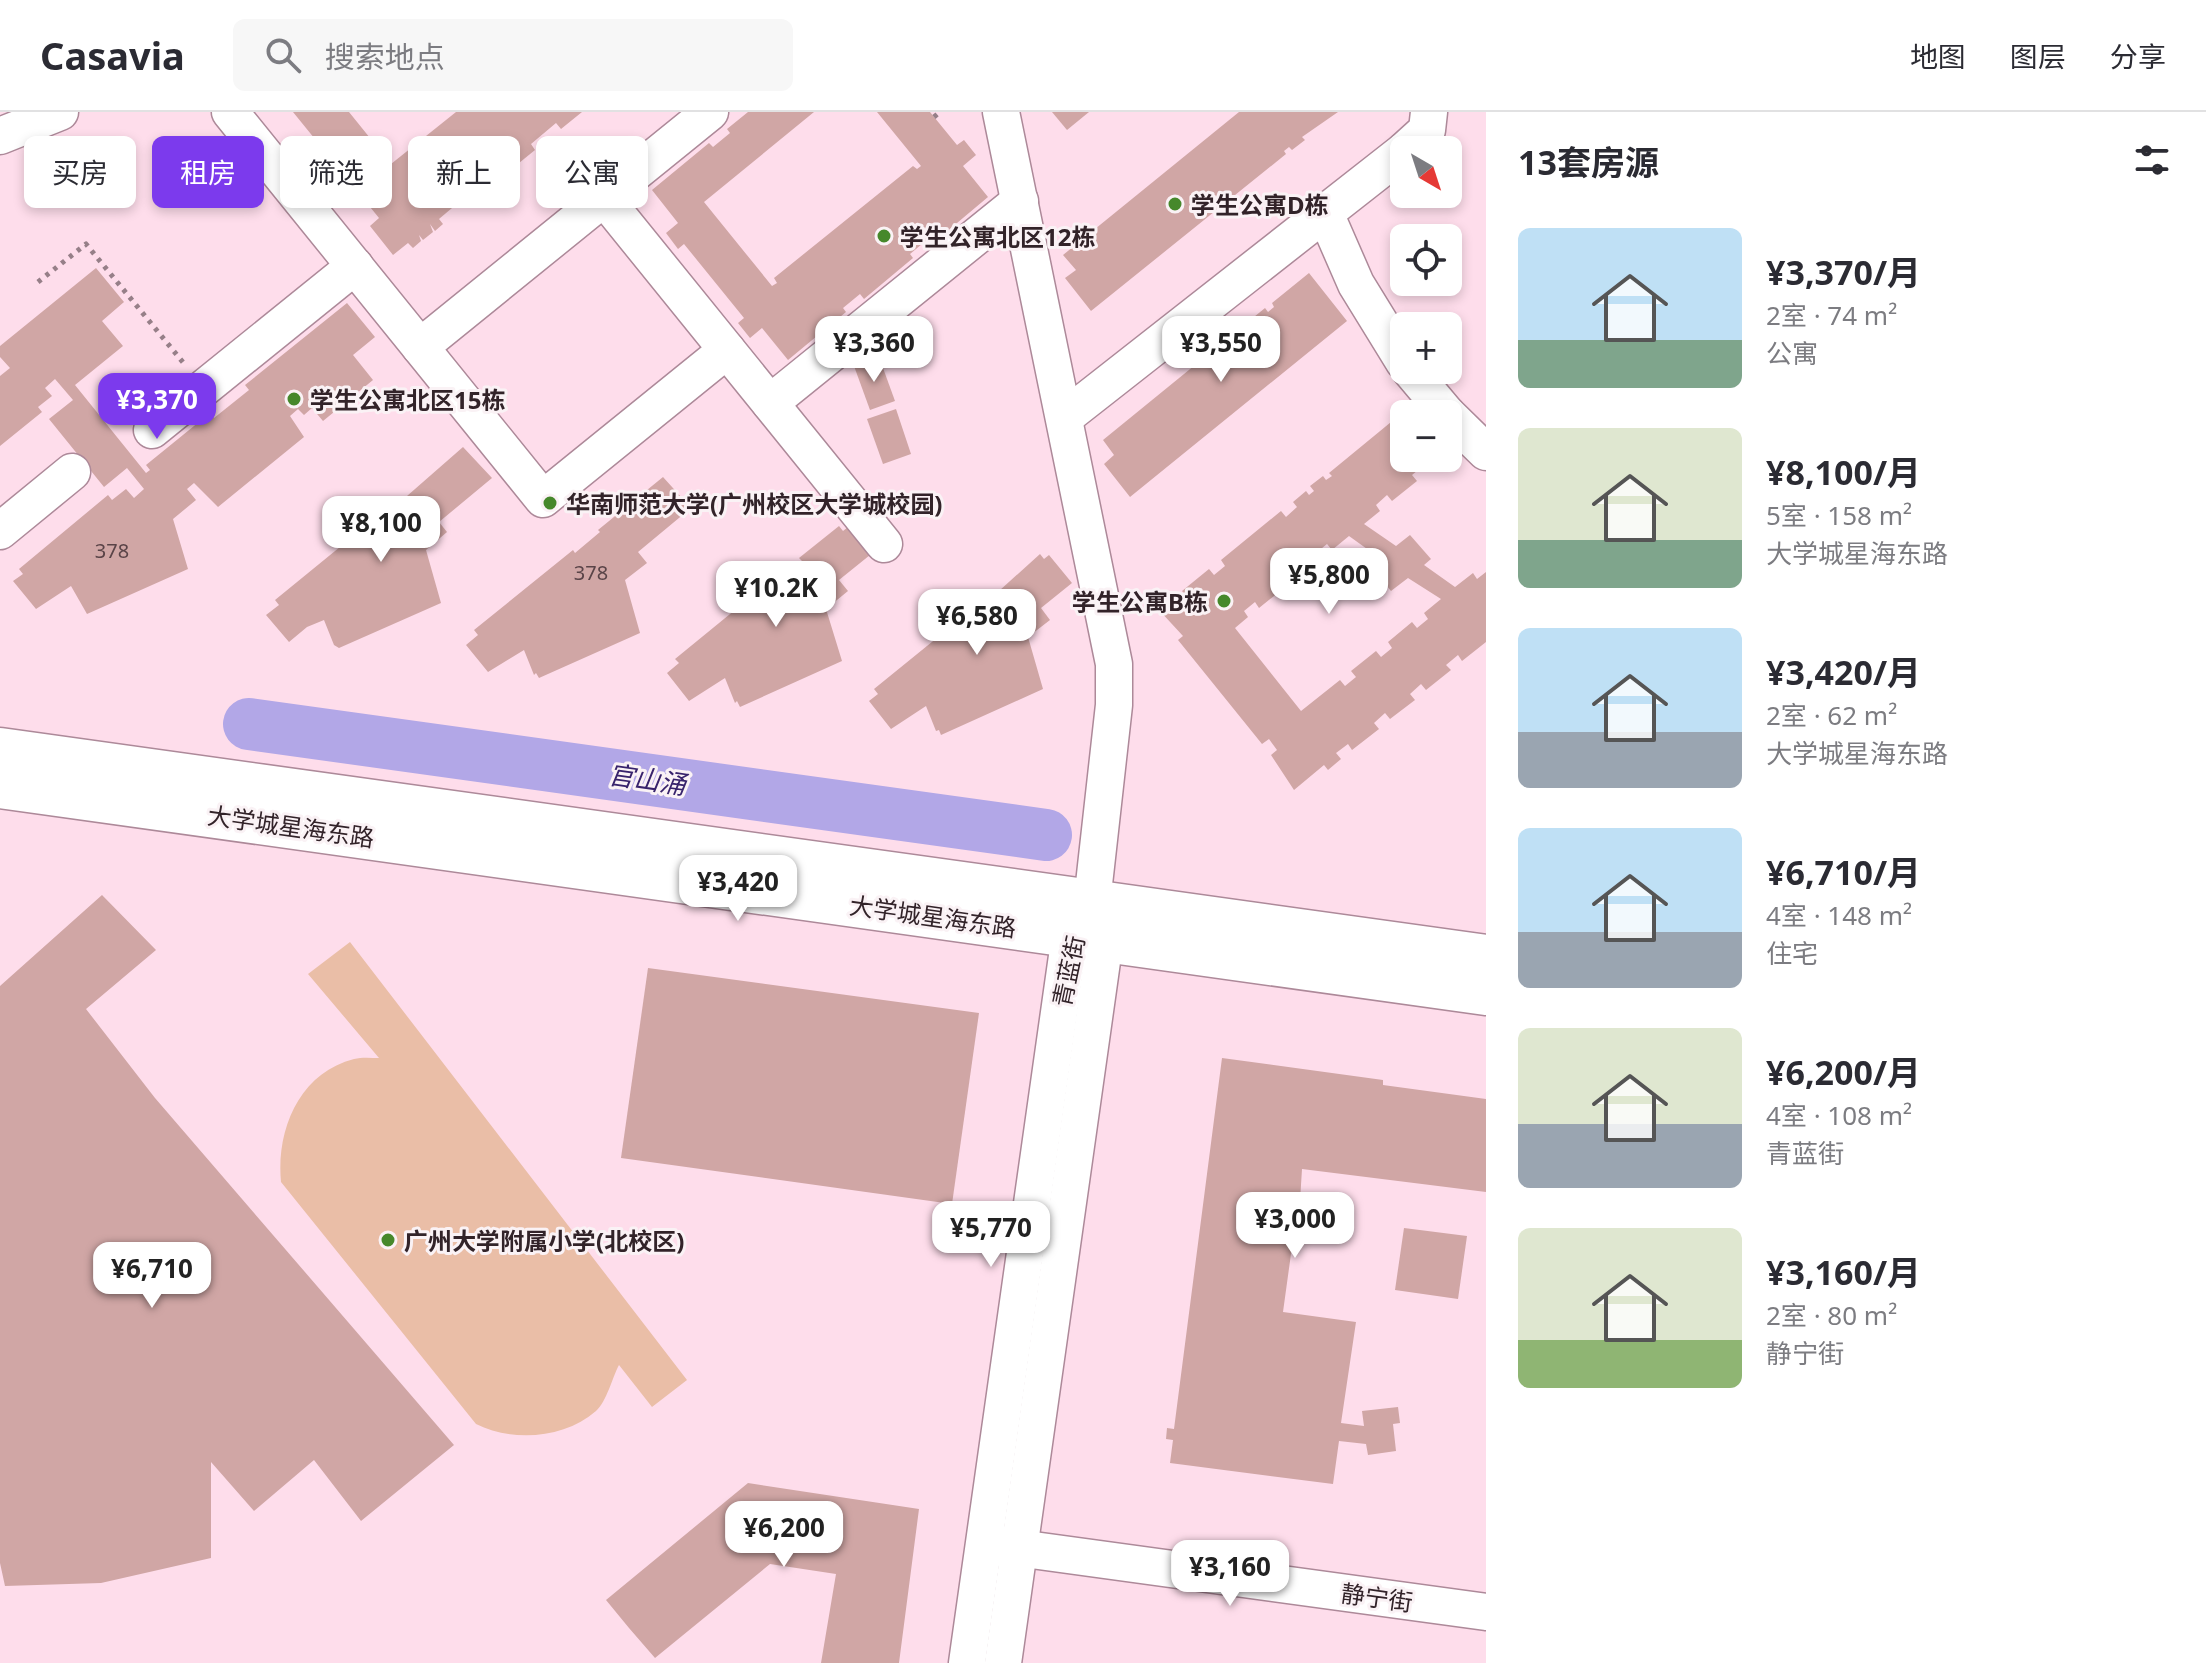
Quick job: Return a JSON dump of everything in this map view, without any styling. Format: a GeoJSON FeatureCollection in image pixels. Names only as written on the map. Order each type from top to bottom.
{"type":"FeatureCollection","features":[{"type":"Feature","properties":{"kind":"main road","name":"大学城星海东路"},"geometry":{"type":"LineString","coordinates":[[0,750],[1486,993]]}},
{"type":"Feature","properties":{"kind":"main road","name":"大学城星海东路"},"geometry":{"type":"LineString","coordinates":[[0,786],[1089,926],[1486,957]]}},
{"type":"Feature","properties":{"kind":"street"},"geometry":{"type":"LineString","coordinates":[[0,136],[60,112]]}},
{"type":"Feature","properties":{"kind":"street"},"geometry":{"type":"LineString","coordinates":[[230,112],[543,499],[727,350]]}},
{"type":"Feature","properties":{"kind":"street"},"geometry":{"type":"LineString","coordinates":[[1001,112],[1101,589],[1115,685],[1089,926]]}},
{"type":"Feature","properties":{"kind":"street"},"geometry":{"type":"LineString","coordinates":[[1420,136],[1427,130],[1429,112]]}},
{"type":"Feature","properties":{"kind":"street"},"geometry":{"type":"LineString","coordinates":[[648,158],[691,118]]}},
{"type":"Feature","properties":{"kind":"street"},"geometry":{"type":"LineString","coordinates":[[1065,417],[1390,161]]}},
{"type":"Feature","properties":{"kind":"street"},"geometry":{"type":"LineString","coordinates":[[770,403],[1020,201]]}},
{"type":"Feature","properties":{"kind":"street"},"geometry":{"type":"LineString","coordinates":[[420,347],[592,208]]}},
{"type":"Feature","properties":{"kind":"street"},"geometry":{"type":"LineString","coordinates":[[612,208],[884,544]]}},
{"type":"Feature","properties":{"kind":"street"},"geometry":{"type":"LineString","coordinates":[[1325,213],[1356,284],[1390,339]]}},
{"type":"Feature","properties":{"kind":"street"},"geometry":{"type":"LineString","coordinates":[[152,430],[355,266]]}},
{"type":"Feature","properties":{"kind":"street"},"geometry":{"type":"LineString","coordinates":[[1422,384],[1435,400]]}},
{"type":"Feature","properties":{"kind":"street"},"geometry":{"type":"LineString","coordinates":[[1462,429],[1486,452]]}},
{"type":"Feature","properties":{"kind":"street"},"geometry":{"type":"LineString","coordinates":[[0,531],[72,472]]}},
{"type":"Feature","properties":{"kind":"street","name":"青蓝街"},"geometry":{"type":"LineString","coordinates":[[967,1663],[982,1543],[1089,926]]}},
{"type":"Feature","properties":{"kind":"street","name":"青蓝街"},"geometry":{"type":"LineString","coordinates":[[1003,1663],[1089,926]]}},
{"type":"Feature","properties":{"kind":"street","name":"静宁街"},"geometry":{"type":"LineString","coordinates":[[982,1543],[1486,1612]]}},
{"type":"Feature","properties":{"kind":"path"},"geometry":{"type":"LineString","coordinates":[[934,117],[940,112]]}},
{"type":"Feature","properties":{"kind":"path"},"geometry":{"type":"LineString","coordinates":[[38,282],[86,244],[204,388]]}},
{"type":"Feature","properties":{"kind":"shaded area"},"geometry":{"type":"Polygon","coordinates":[[[350,942],[687,1380],[652,1407],[619,1365],[600,1407],[569,1427],[538,1435],[521,1435],[505,1434],[476,1424],[281,1182],[280,1162],[287,1124],[305,1090],[335,1066],[357,1058],[379,1058],[308,974],[350,942]]]}},
{"type":"Feature","properties":{"kind":"building"},"geometry":{"type":"Polygon","coordinates":[[[293,112],[349,112],[368,136],[312,136],[293,112]]]}},
{"type":"Feature","properties":{"kind":"building"},"geometry":{"type":"Polygon","coordinates":[[[456,112],[582,112],[561,129],[556,123],[541,136],[536,136],[531,144],[535,150],[520,162],[520,136],[426,136],[456,112]]]}},
{"type":"Feature","properties":{"kind":"building","name":"学生公寓北区12栋"},"geometry":{"type":"Polygon","coordinates":[[[748,112],[814,112],[704,202],[772,286],[777,283],[774,278],[913,166],[917,169],[921,166],[877,112],[930,112],[957,145],[964,140],[976,155],[963,166],[988,197],[932,244],[928,239],[910,254],[913,258],[864,299],[860,294],[843,308],[846,312],[788,360],[762,328],[750,338],[738,323],[744,318],[684,244],[678,249],[666,233],[678,223],[652,190],[709,143],[713,147],[730,133],[727,129],[748,112]]]}},
{"type":"Feature","properties":{"kind":"building"},"geometry":{"type":"Polygon","coordinates":[[[1052,112],[1089,112],[1067,130],[1052,112]]]}},
{"type":"Feature","properties":{"kind":"building","name":"学生公寓D栋"},"geometry":{"type":"Polygon","coordinates":[[[1239,112],[1338,112],[1302,137],[1305,140],[1292,150],[1289,147],[1284,151],[1286,154],[1091,311],[1065,278],[1076,270],[1063,255],[1239,112]]]}},
{"type":"Feature","properties":{"kind":"building"},"geometry":{"type":"Polygon","coordinates":[[[408,150],[408,208],[452,208],[439,219],[443,224],[435,231],[430,224],[433,232],[423,240],[419,235],[421,241],[413,248],[408,243],[393,255],[370,226],[379,218],[371,208],[392,208],[392,163],[408,150]]]}},
{"type":"Feature","properties":{"kind":"building"},"geometry":{"type":"Polygon","coordinates":[[[96,268],[124,302],[102,321],[123,346],[75,385],[146,473],[150,470],[146,465],[210,413],[214,418],[249,390],[245,385],[347,303],[375,337],[353,355],[373,380],[323,421],[312,408],[304,415],[298,409],[290,416],[304,437],[218,507],[194,483],[187,489],[196,500],[173,519],[188,569],[87,614],[71,586],[36,609],[13,581],[23,574],[19,569],[108,495],[112,500],[126,489],[134,498],[144,489],[127,468],[104,487],[49,419],[73,400],[55,379],[45,388],[52,396],[38,407],[42,412],[0,446],[0,376],[10,368],[0,357],[0,346],[96,268]]]}},
{"type":"Feature","properties":{"kind":"building"},"geometry":{"type":"Polygon","coordinates":[[[1309,273],[1347,321],[1130,497],[1104,464],[1114,455],[1103,440],[1265,308],[1268,312],[1274,307],[1272,303],[1309,273]]]}},
{"type":"Feature","properties":{"kind":"building"},"geometry":{"type":"Polygon","coordinates":[[[879,357],[895,401],[870,410],[854,366],[879,357]]]}},
{"type":"Feature","properties":{"kind":"building"},"geometry":{"type":"Polygon","coordinates":[[[896,409],[911,454],[883,464],[867,419],[896,409]]]}},
{"type":"Feature","properties":{"kind":"building","name":"学生公寓B栋"},"geometry":{"type":"Polygon","coordinates":[[[1390,423],[1390,472],[1416,472],[1412,475],[1417,481],[1392,501],[1387,495],[1376,505],[1380,511],[1364,524],[1396,546],[1410,535],[1431,559],[1424,565],[1455,587],[1473,573],[1477,579],[1486,572],[1486,642],[1462,661],[1458,655],[1446,665],[1451,670],[1426,690],[1421,684],[1410,694],[1415,700],[1390,719],[1385,713],[1374,723],[1379,729],[1352,750],[1348,744],[1336,753],[1341,759],[1328,770],[1324,765],[1294,790],[1271,755],[1277,750],[1269,739],[1262,744],[1178,640],[1183,636],[1159,610],[1171,600],[1175,605],[1186,596],[1182,591],[1209,569],[1214,575],[1225,566],[1221,560],[1281,511],[1286,517],[1297,507],[1293,502],[1306,491],[1309,495],[1314,491],[1310,486],[1323,476],[1326,480],[1332,476],[1329,473],[1390,423]],[[1349,536],[1332,550],[1327,544],[1316,553],[1320,559],[1259,608],[1255,602],[1244,611],[1248,617],[1235,628],[1301,711],[1340,680],[1345,686],[1356,677],[1351,671],[1376,651],[1381,657],[1392,648],[1388,642],[1412,622],[1417,628],[1428,619],[1424,613],[1441,599],[1408,578],[1391,591],[1371,567],[1381,559],[1349,536]]]}},
{"type":"Feature","properties":{"kind":"building"},"geometry":{"type":"Polygon","coordinates":[[[463,447],[492,478],[439,522],[447,532],[426,550],[441,603],[339,648],[334,645],[324,620],[307,627],[289,642],[266,615],[279,605],[275,600],[373,520],[375,524],[463,447]]]}},
{"type":"Feature","properties":{"kind":"building"},"geometry":{"type":"Polygon","coordinates":[[[663,477],[691,508],[638,552],[647,563],[625,580],[640,633],[539,678],[536,673],[534,675],[524,650],[488,672],[466,645],[478,635],[474,630],[573,550],[575,553],[663,477]]]}},
{"type":"Feature","properties":{"kind":"building"},"geometry":{"type":"Polygon","coordinates":[[[839,526],[843,531],[848,527],[870,555],[839,580],[848,591],[826,609],[842,661],[740,707],[737,701],[735,703],[725,678],[689,701],[667,673],[679,663],[675,659],[773,579],[776,582],[802,561],[799,558],[839,526]]]}},
{"type":"Feature","properties":{"kind":"building"},"geometry":{"type":"Polygon","coordinates":[[[1040,554],[1044,559],[1049,555],[1072,583],[1041,608],[1050,620],[1028,637],[1043,689],[941,735],[939,730],[936,731],[926,706],[891,729],[869,701],[878,694],[874,689],[975,607],[978,610],[1040,554]]]}},
{"type":"Feature","properties":{"kind":"building"},"geometry":{"type":"Polygon","coordinates":[[[102,895],[156,950],[86,1009],[155,1098],[454,1445],[361,1521],[314,1460],[254,1511],[211,1462],[211,1558],[101,1583],[5,1586],[0,1563],[0,986],[102,895]]]}},
{"type":"Feature","properties":{"kind":"building"},"geometry":{"type":"Polygon","coordinates":[[[648,968],[979,1013],[952,1204],[621,1158],[648,968]]]}},
{"type":"Feature","properties":{"kind":"building"},"geometry":{"type":"Polygon","coordinates":[[[1222,1058],[1383,1080],[1383,1085],[1486,1099],[1486,1192],[1302,1169],[1298,1233],[1294,1232],[1283,1312],[1356,1322],[1341,1423],[1364,1426],[1362,1411],[1398,1407],[1400,1423],[1393,1424],[1396,1451],[1368,1455],[1366,1444],[1339,1441],[1333,1484],[1170,1463],[1173,1440],[1166,1439],[1167,1428],[1174,1429],[1222,1058]]]}},
{"type":"Feature","properties":{"kind":"building"},"geometry":{"type":"Polygon","coordinates":[[[1404,1228],[1467,1236],[1458,1299],[1395,1290],[1404,1228]]]}},
{"type":"Feature","properties":{"kind":"building"},"geometry":{"type":"Polygon","coordinates":[[[748,1483],[919,1509],[899,1663],[821,1663],[836,1574],[770,1564],[655,1658],[629,1628],[606,1600],[748,1483]]]}},
{"type":"Feature","properties":{"kind":"waterway","name":"官山涌"},"geometry":{"type":"LineString","coordinates":[[249,724],[1046,835]]}},
{"type":"Feature","properties":{"kind":"place","name":"学生公寓D栋"},"geometry":{"type":"Point","coordinates":[1175,204]}},
{"type":"Feature","properties":{"kind":"place","name":"学生公寓北区12栋"},"geometry":{"type":"Point","coordinates":[884,236]}},
{"type":"Feature","properties":{"kind":"place","name":"学生公寓北区15栋"},"geometry":{"type":"Point","coordinates":[294,399]}},
{"type":"Feature","properties":{"kind":"place","name":"华南师范大学(广州校区大学城校园)"},"geometry":{"type":"Point","coordinates":[550,503]}},
{"type":"Feature","properties":{"kind":"place","name":"学生公寓B栋"},"geometry":{"type":"Point","coordinates":[1224,601]}},
{"type":"Feature","properties":{"kind":"place","name":"广州大学附属小学(北校区)"},"geometry":{"type":"Point","coordinates":[388,1240]}}]}
